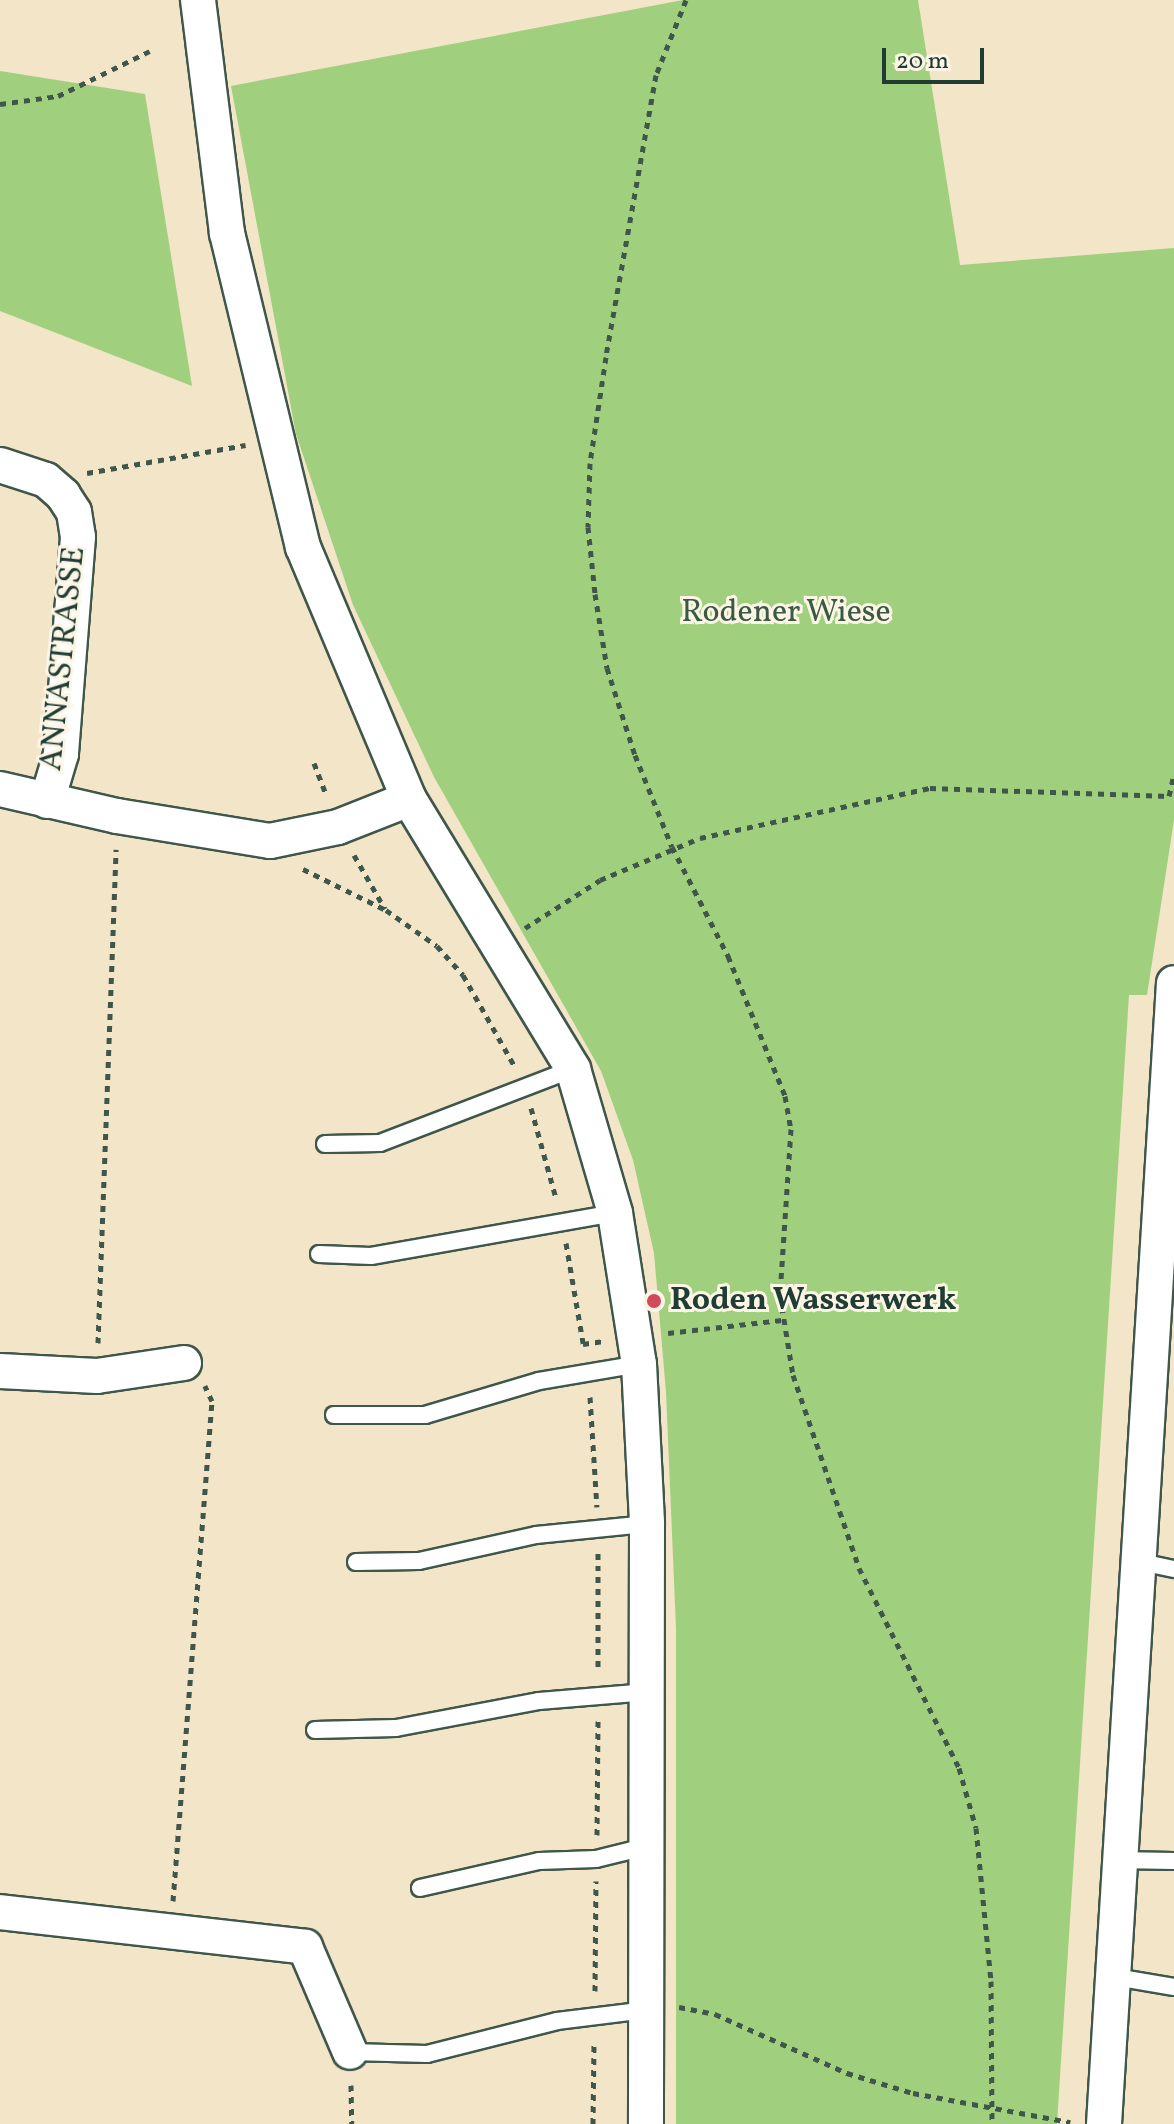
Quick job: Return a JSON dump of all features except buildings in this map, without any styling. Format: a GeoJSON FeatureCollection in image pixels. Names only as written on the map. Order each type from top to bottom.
{"type":"FeatureCollection","features":[{"type":"Feature","properties":{"kind":"street"},"geometry":{"type":"LineString","coordinates":[[198,0],[227,233],[303,547],[409,799],[573,1069],[615,1213],[639,1364],[647,1524],[649,1846],[646,2124]]}},
{"type":"Feature","properties":{"kind":"street"},"geometry":{"type":"LineString","coordinates":[[0,465],[46,480]]}},
{"type":"Feature","properties":{"kind":"street","name":"ANNASTRASSE"},"geometry":{"type":"LineString","coordinates":[[46,480],[74,512],[78,537],[61,754],[47,801]]}},
{"type":"Feature","properties":{"kind":"street"},"geometry":{"type":"LineString","coordinates":[[0,789],[117,816],[270,841],[338,827],[409,799]]}},
{"type":"Feature","properties":{"kind":"street"},"geometry":{"type":"LineString","coordinates":[[1104,2124],[1116,1860],[1173,996]]}},
{"type":"Feature","properties":{"kind":"street"},"geometry":{"type":"LineString","coordinates":[[0,1371],[97,1376],[184,1363]]}},
{"type":"Feature","properties":{"kind":"street"},"geometry":{"type":"LineString","coordinates":[[0,1912],[170,1934],[305,1947],[350,2052]]}},
{"type":"Feature","properties":{"kind":"lane"},"geometry":{"type":"LineString","coordinates":[[325,1144],[380,1143],[573,1069]]}},
{"type":"Feature","properties":{"kind":"lane"},"geometry":{"type":"LineString","coordinates":[[319,1254],[371,1256],[615,1213]]}},
{"type":"Feature","properties":{"kind":"lane"},"geometry":{"type":"LineString","coordinates":[[334,1415],[425,1415],[588,1371],[639,1364]]}},
{"type":"Feature","properties":{"kind":"lane"},"geometry":{"type":"LineString","coordinates":[[356,1562],[419,1561],[598,1527],[647,1524]]}},
{"type":"Feature","properties":{"kind":"lane"},"geometry":{"type":"LineString","coordinates":[[1135,1561],[1174,1569]]}},
{"type":"Feature","properties":{"kind":"lane"},"geometry":{"type":"LineString","coordinates":[[315,1730],[396,1728],[539,1701],[648,1692]]}},
{"type":"Feature","properties":{"kind":"lane"},"geometry":{"type":"LineString","coordinates":[[420,1888],[539,1861],[596,1859],[649,1846]]}},
{"type":"Feature","properties":{"kind":"lane"},"geometry":{"type":"LineString","coordinates":[[1116,1860],[1174,1861]]}},
{"type":"Feature","properties":{"kind":"lane"},"geometry":{"type":"LineString","coordinates":[[1109,1976],[1174,1987]]}},
{"type":"Feature","properties":{"kind":"lane"},"geometry":{"type":"LineString","coordinates":[[350,2052],[427,2054],[557,2021],[594,2020],[647,2010]]}},
{"type":"Feature","properties":{"kind":"path"},"geometry":{"type":"LineString","coordinates":[[686,0],[656,75],[590,463],[588,527],[607,668],[672,847],[728,956],[785,1096],[791,1129],[782,1320],[793,1375],[859,1568],[959,1768],[976,1828],[991,1981],[992,2124]]}},
{"type":"Feature","properties":{"kind":"path"},"geometry":{"type":"LineString","coordinates":[[0,104],[58,96],[150,51]]}},
{"type":"Feature","properties":{"kind":"path"},"geometry":{"type":"LineString","coordinates":[[46,480],[275,440]]}},
{"type":"Feature","properties":{"kind":"path"},"geometry":{"type":"LineString","coordinates":[[530,924],[600,880],[672,847],[930,788],[1169,796],[1174,775]]}},
{"type":"Feature","properties":{"kind":"path"},"geometry":{"type":"LineString","coordinates":[[97,1376],[117,816]]}},
{"type":"Feature","properties":{"kind":"path"},"geometry":{"type":"LineString","coordinates":[[270,841],[286,862],[386,910],[437,946],[493,1023],[525,1088],[562,1222],[588,1371],[598,1527],[593,2124]]}},
{"type":"Feature","properties":{"kind":"path"},"geometry":{"type":"LineString","coordinates":[[663,1334],[782,1320]]}},
{"type":"Feature","properties":{"kind":"path"},"geometry":{"type":"LineString","coordinates":[[583,1344],[609,1341]]}},
{"type":"Feature","properties":{"kind":"path"},"geometry":{"type":"LineString","coordinates":[[170,1934],[212,1401],[184,1363]]}},
{"type":"Feature","properties":{"kind":"path"},"geometry":{"type":"LineString","coordinates":[[647,2010],[682,2007],[715,2014],[847,2073],[993,2109],[1082,2124]]}},
{"type":"Feature","properties":{"kind":"green space","name":"Rodener Wiese"},"geometry":{"type":"Polygon","coordinates":[[[683,0],[918,0],[960,265],[1174,248],[1174,820],[1147,995],[1129,995],[1057,2124],[676,2124],[676,1628],[666,1392],[654,1253],[633,1160],[601,1071],[434,777],[353,605],[296,434],[231,86],[683,0]]]}},
{"type":"Feature","properties":{"kind":"green space"},"geometry":{"type":"Polygon","coordinates":[[[0,71],[145,94],[192,386],[0,311],[0,71]]]}},
{"type":"Feature","properties":{"kind":"place","name":"Roden Wasserwerk"},"geometry":{"type":"Point","coordinates":[654,1301]}}]}
